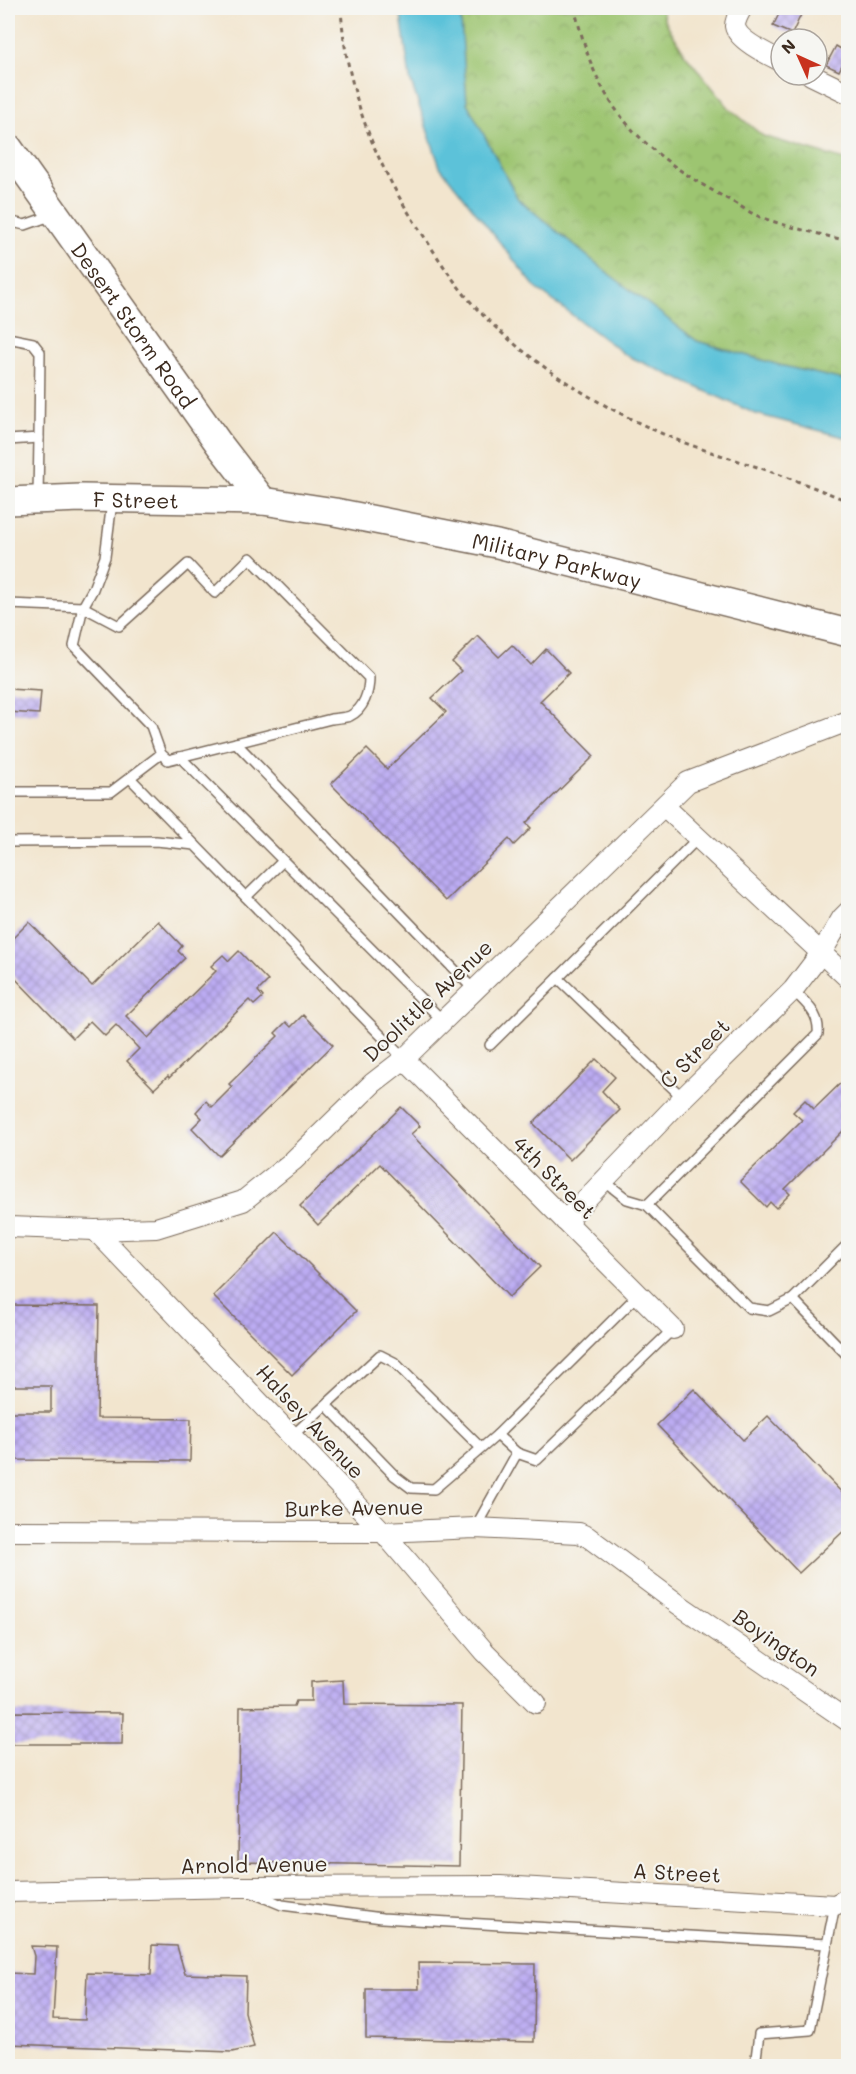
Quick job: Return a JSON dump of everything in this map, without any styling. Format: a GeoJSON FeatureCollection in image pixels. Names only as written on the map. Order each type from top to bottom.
{"type":"FeatureCollection","features":[{"type":"Feature","properties":{"kind":"street"},"geometry":{"type":"LineString","coordinates":[[742,8],[735,22],[735,29],[751,44],[769,54]]}},
{"type":"Feature","properties":{"kind":"street"},"geometry":{"type":"LineString","coordinates":[[829,84],[849,93]]}},
{"type":"Feature","properties":{"kind":"street","name":"Desert Storm Road"},"geometry":{"type":"LineString","coordinates":[[8,147],[219,444],[263,501]]}},
{"type":"Feature","properties":{"kind":"street","name":"F Street"},"geometry":{"type":"LineString","coordinates":[[8,501],[113,499],[263,501]]}},
{"type":"Feature","properties":{"kind":"street","name":"Military Parkway"},"geometry":{"type":"LineString","coordinates":[[263,501],[335,512],[497,544],[849,633]]}},
{"type":"Feature","properties":{"kind":"street","name":"Doolittle Avenue"},"geometry":{"type":"LineString","coordinates":[[8,1227],[95,1230],[156,1228],[243,1201],[293,1161],[373,1083],[404,1059],[688,782],[849,721]]}},
{"type":"Feature","properties":{"kind":"street"},"geometry":{"type":"LineString","coordinates":[[664,806],[849,978]]}},
{"type":"Feature","properties":{"kind":"street","name":"C Street"},"geometry":{"type":"LineString","coordinates":[[565,1221],[683,1098],[793,990],[822,952],[842,918],[849,912]]}},
{"type":"Feature","properties":{"kind":"street","name":"4th Street"},"geometry":{"type":"LineString","coordinates":[[404,1059],[673,1329]]}},
{"type":"Feature","properties":{"kind":"street","name":"Halsey Avenue"},"geometry":{"type":"LineString","coordinates":[[95,1230],[382,1532],[485,1652],[536,1703]]}},
{"type":"Feature","properties":{"kind":"street","name":"Burke Avenue"},"geometry":{"type":"LineString","coordinates":[[8,1531],[382,1532],[475,1528],[579,1533],[588,1537],[678,1604]]}},
{"type":"Feature","properties":{"kind":"street","name":"Boyington"},"geometry":{"type":"LineString","coordinates":[[678,1604],[849,1721]]}},
{"type":"Feature","properties":{"kind":"street","name":"Arnold Avenue"},"geometry":{"type":"LineString","coordinates":[[8,1892],[239,1887],[500,1886]]}},
{"type":"Feature","properties":{"kind":"street","name":"A Street"},"geometry":{"type":"LineString","coordinates":[[500,1886],[842,1902]]}},
{"type":"Feature","properties":{"kind":"lane"},"geometry":{"type":"LineString","coordinates":[[8,221],[25,225],[55,214]]}},
{"type":"Feature","properties":{"kind":"lane"},"geometry":{"type":"LineString","coordinates":[[8,338],[33,343],[40,352],[38,500]]}},
{"type":"Feature","properties":{"kind":"lane"},"geometry":{"type":"LineString","coordinates":[[8,440],[39,438]]}},
{"type":"Feature","properties":{"kind":"lane"},"geometry":{"type":"LineString","coordinates":[[8,604],[84,607],[119,626],[188,564],[215,593],[250,558],[369,678],[369,688],[361,707],[350,716],[168,760],[160,754],[151,726],[74,646],[84,607],[105,557],[113,499]]}},
{"type":"Feature","properties":{"kind":"lane"},"geometry":{"type":"LineString","coordinates":[[236,743],[475,991]]}},
{"type":"Feature","properties":{"kind":"lane"},"geometry":{"type":"LineString","coordinates":[[8,792],[111,792],[160,754]]}},
{"type":"Feature","properties":{"kind":"lane"},"geometry":{"type":"LineString","coordinates":[[180,757],[443,1021]]}},
{"type":"Feature","properties":{"kind":"lane"},"geometry":{"type":"LineString","coordinates":[[130,778],[404,1059]]}},
{"type":"Feature","properties":{"kind":"lane"},"geometry":{"type":"LineString","coordinates":[[490,1045],[698,838]]}},
{"type":"Feature","properties":{"kind":"lane"},"geometry":{"type":"LineString","coordinates":[[8,842],[156,841],[195,845]]}},
{"type":"Feature","properties":{"kind":"lane"},"geometry":{"type":"LineString","coordinates":[[246,897],[283,861]]}},
{"type":"Feature","properties":{"kind":"lane"},"geometry":{"type":"LineString","coordinates":[[558,978],[683,1098]]}},
{"type":"Feature","properties":{"kind":"lane"},"geometry":{"type":"LineString","coordinates":[[647,1205],[818,1034],[819,1024],[816,1015],[793,990]]}},
{"type":"Feature","properties":{"kind":"lane"},"geometry":{"type":"LineString","coordinates":[[604,1181],[627,1199],[647,1205],[749,1308],[769,1311],[793,1299],[849,1244]]}},
{"type":"Feature","properties":{"kind":"lane"},"geometry":{"type":"LineString","coordinates":[[327,1406],[395,1476],[411,1488],[434,1489],[497,1435],[638,1294]]}},
{"type":"Feature","properties":{"kind":"lane"},"geometry":{"type":"LineString","coordinates":[[793,1299],[849,1356]]}},
{"type":"Feature","properties":{"kind":"lane"},"geometry":{"type":"LineString","coordinates":[[497,1435],[517,1454],[537,1460],[673,1329]]}},
{"type":"Feature","properties":{"kind":"lane"},"geometry":{"type":"LineString","coordinates":[[292,1436],[380,1355],[394,1362],[481,1448]]}},
{"type":"Feature","properties":{"kind":"lane"},"geometry":{"type":"LineString","coordinates":[[475,1528],[517,1454]]}},
{"type":"Feature","properties":{"kind":"lane"},"geometry":{"type":"LineString","coordinates":[[239,1887],[282,1905],[382,1918],[827,1944]]}},
{"type":"Feature","properties":{"kind":"lane"},"geometry":{"type":"LineString","coordinates":[[755,2067],[759,2034],[810,2030],[827,1944],[842,1902]]}},
{"type":"Feature","properties":{"kind":"path"},"geometry":{"type":"LineString","coordinates":[[341,8],[351,77],[362,116],[381,162],[404,206],[436,255],[464,294],[488,321],[519,348],[571,385],[632,419],[678,440],[849,501]]}},
{"type":"Feature","properties":{"kind":"path"},"geometry":{"type":"LineString","coordinates":[[574,8],[582,37],[599,81],[622,117],[667,163],[759,216],[849,241]]}},
{"type":"Feature","properties":{"kind":"green space"},"geometry":{"type":"Polygon","coordinates":[[[460,8],[662,8],[664,19],[684,53],[730,109],[763,136],[848,161],[848,381],[779,365],[697,341],[609,274],[518,199],[467,103],[460,8]]]}},
{"type":"Feature","properties":{"kind":"water"},"geometry":{"type":"Polygon","coordinates":[[[400,8],[460,8],[467,103],[518,199],[609,274],[697,341],[779,365],[848,381],[848,438],[756,414],[626,355],[536,288],[440,167],[410,79],[400,8]]]}},
{"type":"Feature","properties":{"kind":"building"},"geometry":{"type":"Polygon","coordinates":[[[782,8],[804,8],[795,27],[773,26],[782,8]]]}},
{"type":"Feature","properties":{"kind":"building"},"geometry":{"type":"Polygon","coordinates":[[[836,46],[848,53],[839,71],[829,66],[829,59],[836,46]]]}},
{"type":"Feature","properties":{"kind":"building"},"geometry":{"type":"Polygon","coordinates":[[[478,636],[499,657],[512,645],[531,665],[546,649],[569,673],[540,701],[594,756],[526,823],[531,828],[514,845],[509,839],[446,901],[331,784],[367,749],[387,769],[446,712],[432,698],[461,671],[452,662],[478,636]]]}},
{"type":"Feature","properties":{"kind":"building"},"geometry":{"type":"Polygon","coordinates":[[[8,689],[41,691],[39,714],[8,712],[8,689]]]}},
{"type":"Feature","properties":{"kind":"building"},"geometry":{"type":"Polygon","coordinates":[[[158,921],[182,946],[178,951],[185,958],[126,1016],[148,1038],[216,971],[211,966],[223,955],[229,961],[239,951],[268,981],[258,991],[263,997],[254,1005],[249,1000],[169,1078],[168,1076],[154,1089],[127,1061],[139,1049],[116,1025],[105,1036],[90,1021],[73,1038],[8,971],[8,943],[29,922],[92,986],[158,921]]]}},
{"type":"Feature","properties":{"kind":"building"},"geometry":{"type":"Polygon","coordinates":[[[303,1015],[333,1045],[219,1156],[192,1128],[202,1118],[196,1112],[206,1101],[212,1107],[232,1087],[229,1084],[278,1036],[275,1033],[286,1022],[291,1027],[303,1015]]]}},
{"type":"Feature","properties":{"kind":"building"},"geometry":{"type":"Polygon","coordinates":[[[596,1059],[615,1077],[602,1091],[620,1110],[570,1160],[533,1123],[596,1059]]]}},
{"type":"Feature","properties":{"kind":"building"},"geometry":{"type":"Polygon","coordinates":[[[849,1075],[849,1125],[785,1189],[790,1194],[776,1208],[770,1202],[766,1207],[740,1181],[802,1120],[793,1112],[805,1100],[814,1109],[849,1075]]]}},
{"type":"Feature","properties":{"kind":"building"},"geometry":{"type":"Polygon","coordinates":[[[401,1107],[420,1126],[411,1134],[540,1267],[509,1297],[380,1164],[318,1225],[300,1206],[401,1107]]]}},
{"type":"Feature","properties":{"kind":"building"},"geometry":{"type":"Polygon","coordinates":[[[277,1232],[356,1311],[292,1375],[213,1296],[277,1232]]]}},
{"type":"Feature","properties":{"kind":"building"},"geometry":{"type":"Polygon","coordinates":[[[8,1305],[99,1306],[97,1418],[191,1419],[190,1461],[8,1460],[8,1412],[51,1412],[51,1386],[8,1386],[8,1305]]]}},
{"type":"Feature","properties":{"kind":"building"},"geometry":{"type":"Polygon","coordinates":[[[694,1389],[743,1440],[768,1416],[849,1500],[849,1526],[799,1573],[657,1425],[694,1389]]]}},
{"type":"Feature","properties":{"kind":"building"},"geometry":{"type":"Polygon","coordinates":[[[343,1680],[344,1704],[462,1705],[459,1866],[238,1862],[240,1707],[294,1706],[296,1701],[311,1701],[311,1682],[343,1680]]]}},
{"type":"Feature","properties":{"kind":"building"},"geometry":{"type":"Polygon","coordinates":[[[11,1712],[123,1713],[122,1744],[10,1744],[11,1712]]]}},
{"type":"Feature","properties":{"kind":"building"},"geometry":{"type":"Polygon","coordinates":[[[152,1945],[177,1946],[185,1974],[246,1976],[245,2012],[254,2047],[232,2052],[8,2044],[8,1973],[33,1974],[34,1956],[31,1946],[57,1947],[53,2019],[85,2020],[87,1973],[151,1975],[152,1945]]]}},
{"type":"Feature","properties":{"kind":"building"},"geometry":{"type":"Polygon","coordinates":[[[418,1963],[535,1964],[534,2042],[366,2038],[366,1989],[419,1989],[418,1963]]]}}]}
